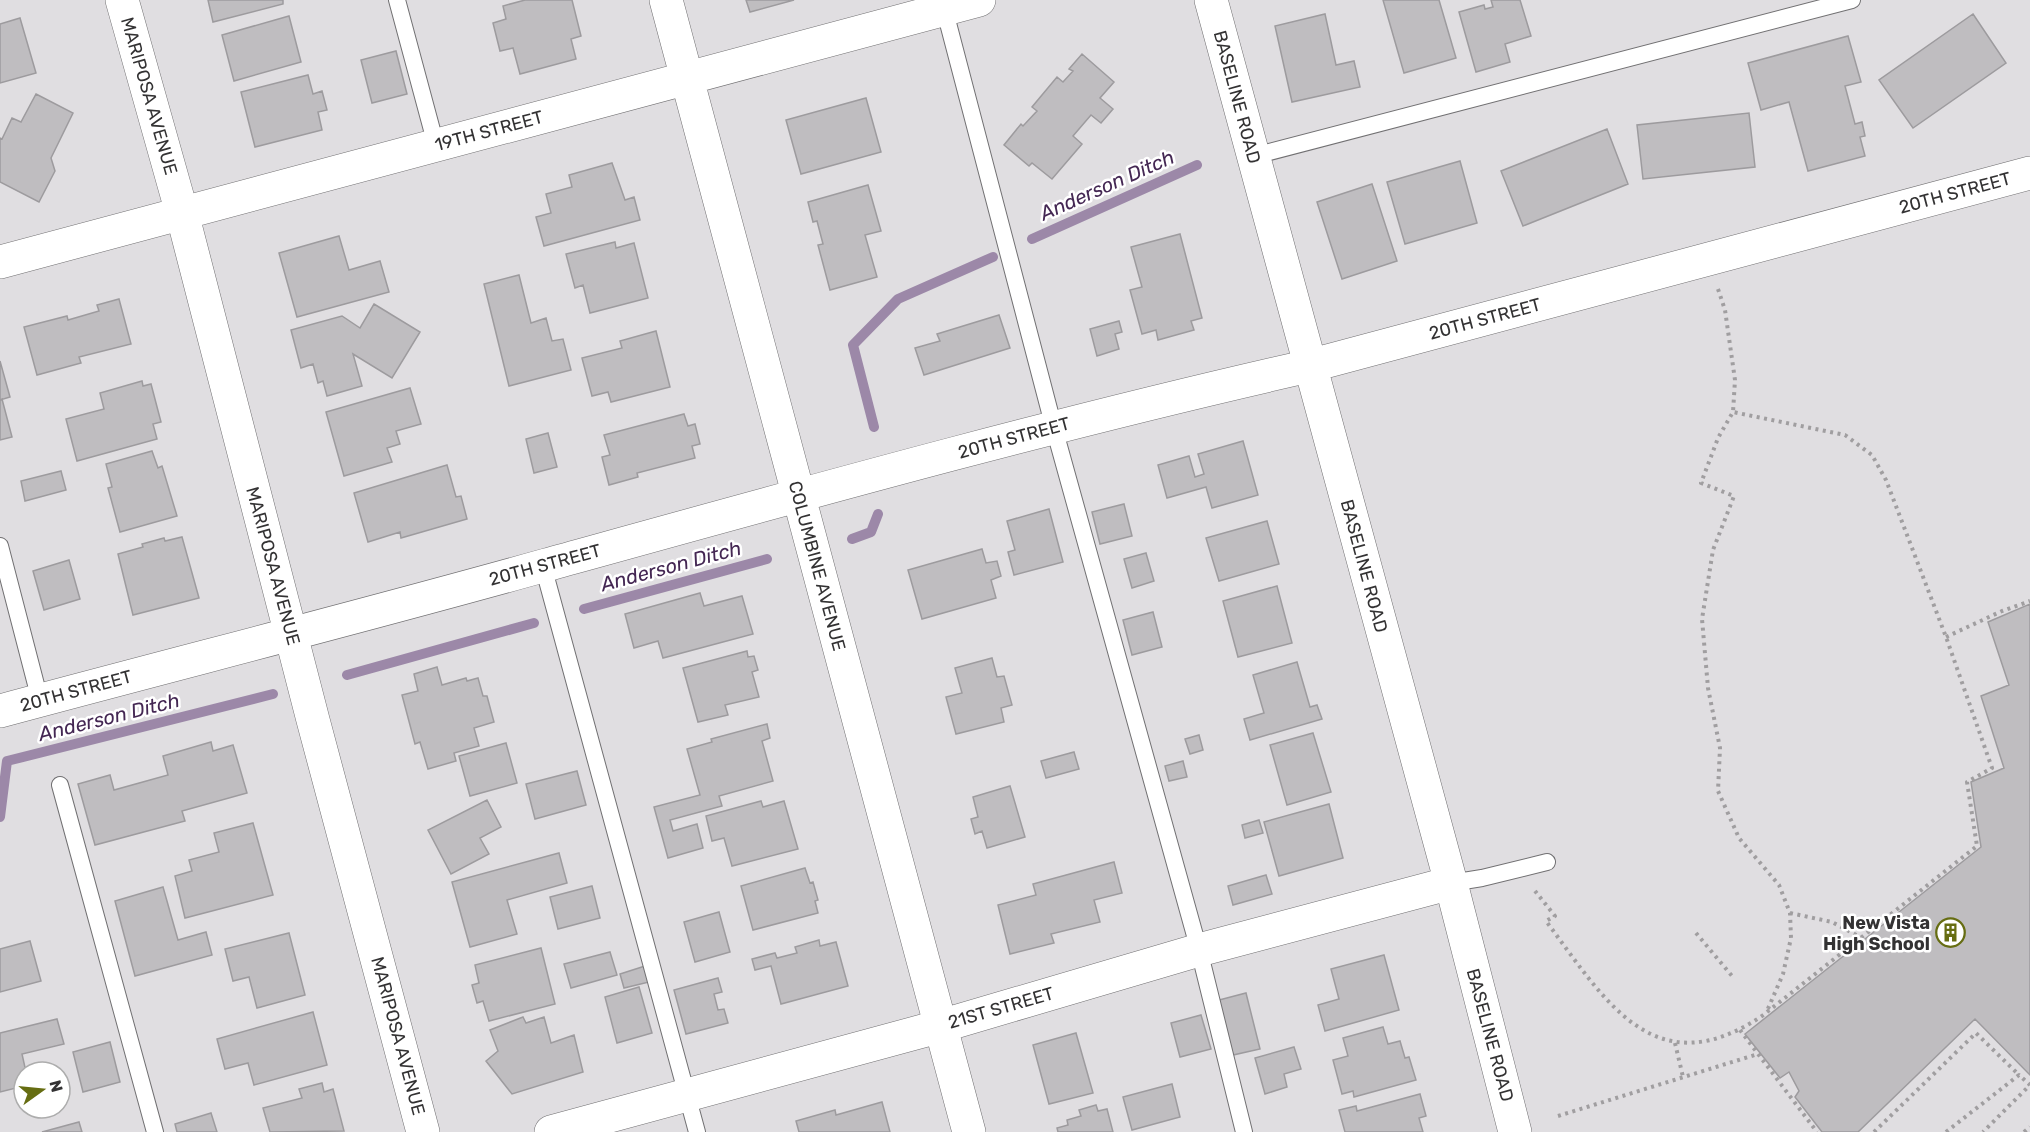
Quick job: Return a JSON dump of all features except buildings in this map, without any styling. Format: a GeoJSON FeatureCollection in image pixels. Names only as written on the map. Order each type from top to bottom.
{"type":"FeatureCollection","features":[{"type":"Feature","properties":{"kind":"street","name":"MARIPOSA AVENUE"},"geometry":{"type":"LineString","coordinates":[[122,0],[182,213],[423,1132]]}},
{"type":"Feature","properties":{"kind":"street","name":"COLUMBINE AVENUE"},"geometry":{"type":"LineString","coordinates":[[666,0],[969,1132]]}},
{"type":"Feature","properties":{"kind":"street","name":"19TH STREET"},"geometry":{"type":"LineString","coordinates":[[0,262],[436,146],[943,4],[979,0]]}},
{"type":"Feature","properties":{"kind":"street","name":"BASELINE ROAD"},"geometry":{"type":"LineString","coordinates":[[1210,0],[1450,883],[1515,1132]]}},
{"type":"Feature","properties":{"kind":"street","name":"20TH STREET"},"geometry":{"type":"LineString","coordinates":[[0,711],[543,566],[798,495],[1139,405],[1309,366],[2030,173]]}},
{"type":"Feature","properties":{"kind":"street","name":"21ST STREET"},"geometry":{"type":"LineString","coordinates":[[551,1132],[940,1026],[1199,950],[1450,883]]}},
{"type":"Feature","properties":{"kind":"lane"},"geometry":{"type":"LineString","coordinates":[[397,0],[436,146]]}},
{"type":"Feature","properties":{"kind":"lane"},"geometry":{"type":"LineString","coordinates":[[1254,156],[1852,0]]}},
{"type":"Feature","properties":{"kind":"lane"},"geometry":{"type":"LineString","coordinates":[[943,4],[1054,428],[1199,950],[1244,1132]]}},
{"type":"Feature","properties":{"kind":"lane"},"geometry":{"type":"LineString","coordinates":[[0,546],[40,700]]}},
{"type":"Feature","properties":{"kind":"lane"},"geometry":{"type":"LineString","coordinates":[[543,566],[697,1132]]}},
{"type":"Feature","properties":{"kind":"lane"},"geometry":{"type":"LineString","coordinates":[[60,785],[154,1132]]}},
{"type":"Feature","properties":{"kind":"lane"},"geometry":{"type":"LineString","coordinates":[[1450,883],[1482,878],[1547,862]]}},
{"type":"Feature","properties":{"kind":"path"},"geometry":{"type":"LineString","coordinates":[[1718,289],[1725,310],[1735,380],[1733,412],[1718,438],[1701,483],[1734,496],[1713,550],[1702,619],[1708,688],[1720,748],[1718,791],[1739,838],[1779,885],[1790,913],[1791,938],[1784,974],[1767,1012]]}},
{"type":"Feature","properties":{"kind":"path"},"geometry":{"type":"LineString","coordinates":[[1531,886],[1555,916],[1546,921],[1623,1016],[1646,1033],[1675,1043],[1714,1040],[1740,1030],[1767,1012],[1977,846],[1967,782],[1992,768],[1946,637],[1886,480],[1872,455],[1845,435],[1733,412]]}},
{"type":"Feature","properties":{"kind":"path"},"geometry":{"type":"LineString","coordinates":[[1946,637],[2002,611],[2030,601]]}},
{"type":"Feature","properties":{"kind":"path"},"geometry":{"type":"LineString","coordinates":[[1790,913],[1832,922],[1862,938]]}},
{"type":"Feature","properties":{"kind":"path"},"geometry":{"type":"LineString","coordinates":[[1696,933],[1732,976]]}},
{"type":"Feature","properties":{"kind":"path"},"geometry":{"type":"LineString","coordinates":[[1740,1030],[1817,1132]]}},
{"type":"Feature","properties":{"kind":"path"},"geometry":{"type":"LineString","coordinates":[[1874,1132],[1976,1033],[2030,1085],[1983,1132]]}},
{"type":"Feature","properties":{"kind":"path"},"geometry":{"type":"LineString","coordinates":[[1675,1043],[1683,1077]]}},
{"type":"Feature","properties":{"kind":"path"},"geometry":{"type":"LineString","coordinates":[[1558,1116],[1758,1054]]}},
{"type":"Feature","properties":{"kind":"path"},"geometry":{"type":"LineString","coordinates":[[1946,1132],[2019,1075]]}},
{"type":"Feature","properties":{"kind":"path"},"geometry":{"type":"LineString","coordinates":[[2024,1132],[2030,1127]]}},
{"type":"Feature","properties":{"kind":"waterway","name":"Anderson Ditch"},"geometry":{"type":"LineString","coordinates":[[1032,239],[1197,165]]}},
{"type":"Feature","properties":{"kind":"waterway","name":"Anderson Ditch"},"geometry":{"type":"LineString","coordinates":[[874,427],[853,345],[898,299],[993,257]]}},
{"type":"Feature","properties":{"kind":"waterway","name":"Anderson Ditch"},"geometry":{"type":"LineString","coordinates":[[852,539],[871,532],[878,514]]}},
{"type":"Feature","properties":{"kind":"waterway","name":"Anderson Ditch"},"geometry":{"type":"LineString","coordinates":[[584,609],[767,559]]}},
{"type":"Feature","properties":{"kind":"waterway","name":"Anderson Ditch"},"geometry":{"type":"LineString","coordinates":[[347,675],[534,623]]}},
{"type":"Feature","properties":{"kind":"waterway","name":"Anderson Ditch"},"geometry":{"type":"LineString","coordinates":[[0,817],[7,761],[273,694]]}},
{"type":"Feature","properties":{"kind":"place","name":"New Vista High School"},"geometry":{"type":"Point","coordinates":[1951,933]}}]}
